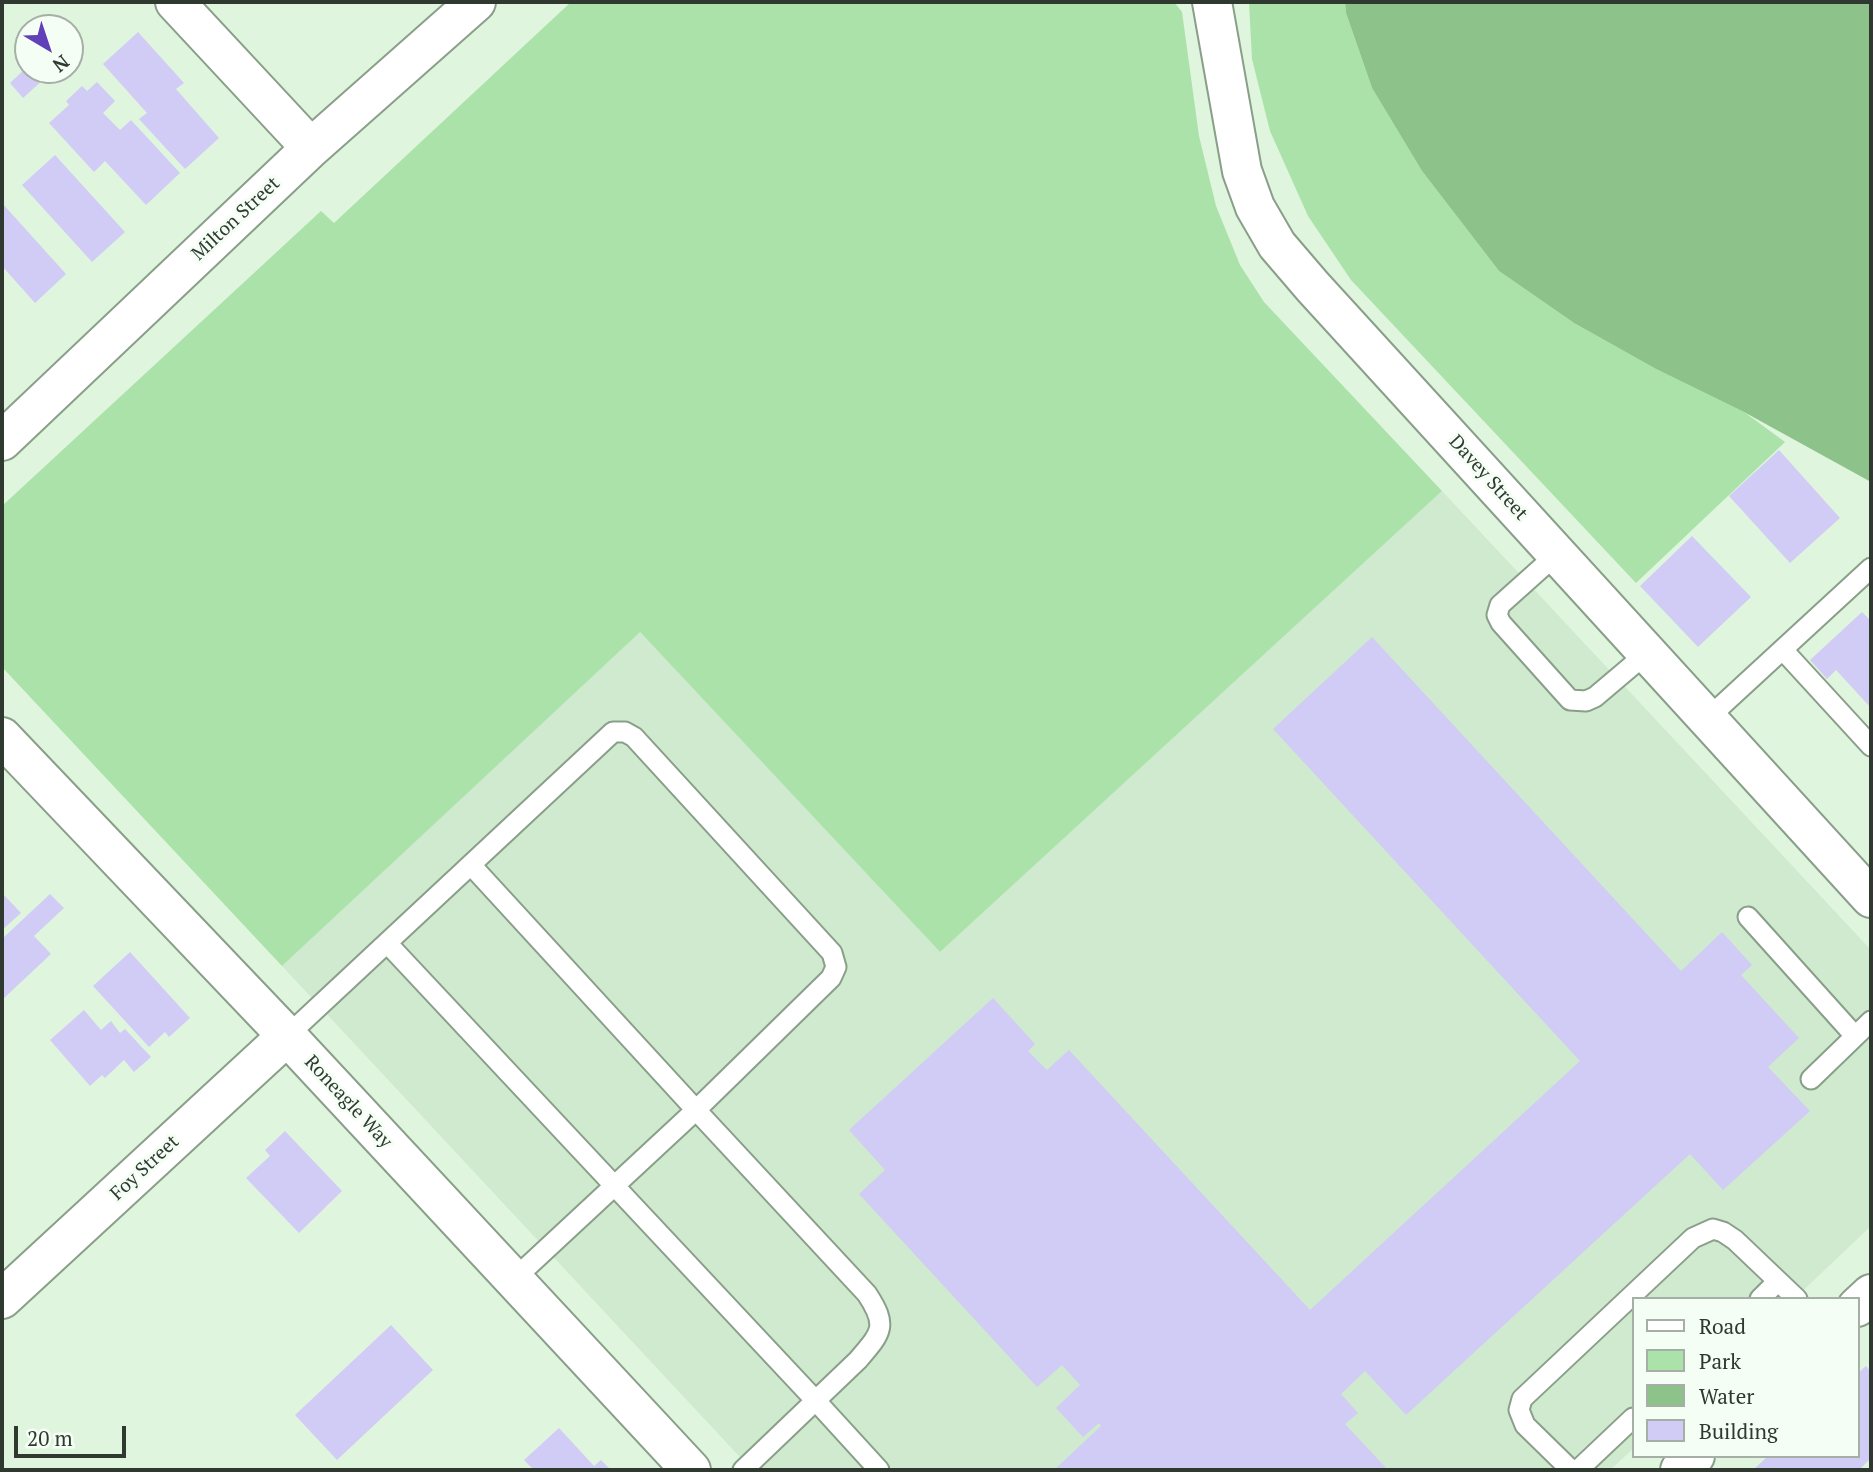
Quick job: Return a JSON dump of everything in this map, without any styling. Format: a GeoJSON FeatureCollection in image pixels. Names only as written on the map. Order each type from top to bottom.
{"type":"FeatureCollection","features":[{"type":"Feature","properties":{"kind":"street"},"geometry":{"type":"LineString","coordinates":[[175,2],[311,148]]}},
{"type":"Feature","properties":{"kind":"street","name":"Milton Street"},"geometry":{"type":"LineString","coordinates":[[2,440],[311,148],[476,2]]}},
{"type":"Feature","properties":{"kind":"street","name":"Davey Street"},"geometry":{"type":"LineString","coordinates":[[1212,2],[1242,171],[1255,207],[1277,245],[1871,898]]}},
{"type":"Feature","properties":{"kind":"street","name":"Roneagle Way"},"geometry":{"type":"LineString","coordinates":[[2,737],[287,1036],[691,1470]]}},
{"type":"Feature","properties":{"kind":"street","name":"Foy Street"},"geometry":{"type":"LineString","coordinates":[[2,1299],[287,1036]]}},
{"type":"Feature","properties":{"kind":"street"},"geometry":{"type":"LineString","coordinates":[[1680,1470],[1693,1458]]}},
{"type":"Feature","properties":{"kind":"lane"},"geometry":{"type":"LineString","coordinates":[[1557,554],[1500,605],[1497,615],[1501,624],[1570,700],[1586,701],[1595,697],[1647,653]]}},
{"type":"Feature","properties":{"kind":"lane"},"geometry":{"type":"LineString","coordinates":[[1707,719],[1871,568]]}},
{"type":"Feature","properties":{"kind":"lane"},"geometry":{"type":"LineString","coordinates":[[1783,650],[1871,746]]}},
{"type":"Feature","properties":{"kind":"lane"},"geometry":{"type":"LineString","coordinates":[[287,1036],[613,732],[625,732],[635,737],[832,953],[836,967],[831,978],[696,1111],[513,1280]]}},
{"type":"Feature","properties":{"kind":"lane"},"geometry":{"type":"LineString","coordinates":[[471,865],[867,1294],[879,1312],[881,1326],[872,1344],[743,1470]]}},
{"type":"Feature","properties":{"kind":"lane"},"geometry":{"type":"LineString","coordinates":[[1748,916],[1856,1036]]}},
{"type":"Feature","properties":{"kind":"lane"},"geometry":{"type":"LineString","coordinates":[[387,943],[878,1470]]}},
{"type":"Feature","properties":{"kind":"lane"},"geometry":{"type":"LineString","coordinates":[[1811,1079],[1871,1021]]}},
{"type":"Feature","properties":{"kind":"lane"},"geometry":{"type":"LineString","coordinates":[[1571,1470],[1525,1425],[1519,1410],[1522,1399],[1693,1238],[1713,1229],[1723,1232],[1735,1240],[1795,1297]]}},
{"type":"Feature","properties":{"kind":"lane"},"geometry":{"type":"LineString","coordinates":[[1762,1297],[1778,1281]]}},
{"type":"Feature","properties":{"kind":"lane"},"geometry":{"type":"LineString","coordinates":[[1578,1470],[1632,1419]]}},
{"type":"Feature","properties":{"kind":"shaded area"},"geometry":{"type":"Polygon","coordinates":[[[1442,491],[1871,950],[1871,1226],[1796,1297],[1632,1297],[1632,1450],[1610,1470],[752,1470],[282,966],[639,631],[940,952],[1442,491]]]}},
{"type":"Feature","properties":{"kind":"green space"},"geometry":{"type":"Polygon","coordinates":[[[571,2],[1174,2],[1182,12],[1199,136],[1216,206],[1240,265],[1264,302],[1442,491],[940,952],[640,632],[282,966],[2,667],[2,506],[321,211],[334,223],[571,2]]]}},
{"type":"Feature","properties":{"kind":"green space"},"geometry":{"type":"Polygon","coordinates":[[[1249,2],[1345,2],[1346,13],[1372,88],[1422,171],[1499,271],[1574,323],[1656,369],[1744,412],[1785,442],[1636,583],[1351,280],[1308,216],[1270,131],[1252,59],[1249,2]]]}},
{"type":"Feature","properties":{"kind":"water"},"geometry":{"type":"Polygon","coordinates":[[[1345,2],[1871,2],[1871,482],[1574,323],[1499,271],[1422,171],[1372,88],[1346,13],[1345,2]]]}},
{"type":"Feature","properties":{"kind":"building"},"geometry":{"type":"Polygon","coordinates":[[[138,32],[184,83],[176,89],[219,138],[185,169],[139,119],[147,113],[103,64],[138,32]]]}},
{"type":"Feature","properties":{"kind":"building"},"geometry":{"type":"Polygon","coordinates":[[[14,79],[14,84],[38,84],[23,98],[10,83],[14,79]]]}},
{"type":"Feature","properties":{"kind":"building"},"geometry":{"type":"Polygon","coordinates":[[[97,82],[115,101],[103,113],[120,130],[131,120],[180,173],[146,205],[105,161],[94,172],[49,123],[69,105],[66,101],[82,86],[87,91],[97,82]]]}},
{"type":"Feature","properties":{"kind":"building"},"geometry":{"type":"Polygon","coordinates":[[[55,155],[125,232],[92,262],[22,185],[55,155]]]}},
{"type":"Feature","properties":{"kind":"building"},"geometry":{"type":"Polygon","coordinates":[[[2,203],[66,274],[35,303],[2,266],[2,203]]]}},
{"type":"Feature","properties":{"kind":"building"},"geometry":{"type":"Polygon","coordinates":[[[1779,450],[1840,518],[1790,563],[1729,496],[1779,450]]]}},
{"type":"Feature","properties":{"kind":"building"},"geometry":{"type":"Polygon","coordinates":[[[1692,536],[1751,597],[1698,647],[1640,586],[1692,536]]]}},
{"type":"Feature","properties":{"kind":"building"},"geometry":{"type":"Polygon","coordinates":[[[1862,612],[1871,621],[1871,708],[1836,670],[1827,679],[1810,660],[1862,612]]]}},
{"type":"Feature","properties":{"kind":"building"},"geometry":{"type":"Polygon","coordinates":[[[1372,637],[1681,971],[1722,932],[1752,965],[1741,975],[1799,1038],[1768,1067],[1810,1111],[1723,1190],[1690,1154],[1406,1415],[1365,1371],[1341,1394],[1358,1413],[1345,1424],[1388,1470],[1054,1470],[1101,1426],[1099,1423],[1083,1437],[1056,1408],[1080,1385],[1062,1365],[1037,1387],[859,1194],[885,1170],[849,1130],[993,998],[1035,1044],[1028,1051],[1047,1070],[1069,1050],[1310,1310],[1580,1061],[1273,729],[1372,637]]]}},
{"type":"Feature","properties":{"kind":"building"},"geometry":{"type":"Polygon","coordinates":[[[2,893],[21,913],[2,930],[2,893]]]}},
{"type":"Feature","properties":{"kind":"building"},"geometry":{"type":"Polygon","coordinates":[[[50,894],[64,908],[34,936],[51,954],[2,1000],[2,939],[50,894]]]}},
{"type":"Feature","properties":{"kind":"building"},"geometry":{"type":"Polygon","coordinates":[[[130,952],[190,1018],[169,1037],[165,1032],[149,1047],[93,986],[130,952]]]}},
{"type":"Feature","properties":{"kind":"building"},"geometry":{"type":"Polygon","coordinates":[[[84,1010],[101,1030],[111,1021],[120,1033],[125,1029],[151,1057],[134,1072],[124,1060],[105,1078],[102,1075],[90,1086],[50,1040],[84,1010]]]}},
{"type":"Feature","properties":{"kind":"building"},"geometry":{"type":"Polygon","coordinates":[[[285,1131],[342,1191],[299,1233],[246,1178],[270,1156],[265,1150],[285,1131]]]}},
{"type":"Feature","properties":{"kind":"building"},"geometry":{"type":"Polygon","coordinates":[[[391,1325],[433,1370],[337,1460],[295,1415],[391,1325]]]}},
{"type":"Feature","properties":{"kind":"building"},"geometry":{"type":"Polygon","coordinates":[[[1866,1366],[1871,1372],[1871,1458],[1859,1470],[1753,1470],[1766,1458],[1859,1458],[1859,1372],[1866,1366]]]}},
{"type":"Feature","properties":{"kind":"building"},"geometry":{"type":"Polygon","coordinates":[[[559,1428],[594,1466],[601,1460],[609,1468],[534,1470],[524,1460],[559,1428]]]}}]}
